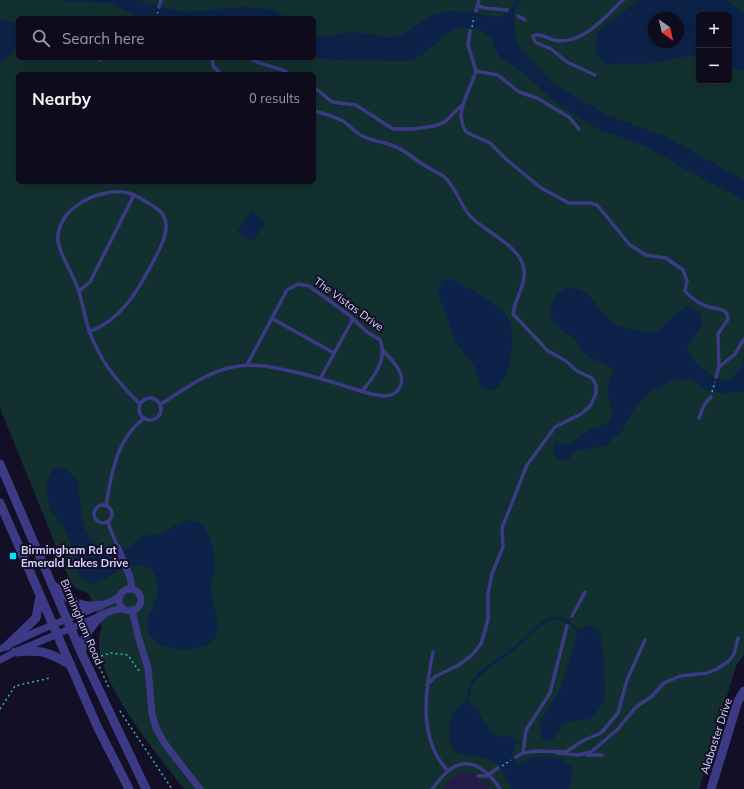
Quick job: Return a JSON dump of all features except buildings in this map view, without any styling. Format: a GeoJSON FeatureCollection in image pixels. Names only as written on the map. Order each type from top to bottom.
{"type":"FeatureCollection","features":[{"type":"Feature","properties":{"kind":"street","name":"Birmingham Road"},"geometry":{"type":"LineString","coordinates":[[0,464],[81,652],[146,789]]}},
{"type":"Feature","properties":{"kind":"street"},"geometry":{"type":"LineString","coordinates":[[0,503],[97,726],[129,789]]}},
{"type":"Feature","properties":{"kind":"street"},"geometry":{"type":"LineString","coordinates":[[118,548],[130,577],[132,589]]}},
{"type":"Feature","properties":{"kind":"street"},"geometry":{"type":"LineString","coordinates":[[7,649],[57,634],[71,628],[101,610],[120,596],[125,590],[136,590],[141,597],[139,605],[132,610],[101,610],[83,606],[72,601],[54,587]]}},
{"type":"Feature","properties":{"kind":"street"},"geometry":{"type":"LineString","coordinates":[[0,660],[7,649],[36,618],[40,596]]}},
{"type":"Feature","properties":{"kind":"street"},"geometry":{"type":"LineString","coordinates":[[120,596],[120,603],[124,609]]}},
{"type":"Feature","properties":{"kind":"street"},"geometry":{"type":"LineString","coordinates":[[7,649],[67,619],[101,610]]}},
{"type":"Feature","properties":{"kind":"street"},"geometry":{"type":"LineString","coordinates":[[81,652],[84,637],[101,610]]}},
{"type":"Feature","properties":{"kind":"street"},"geometry":{"type":"LineString","coordinates":[[132,610],[148,668],[152,714],[156,728],[168,749],[200,789]]}},
{"type":"Feature","properties":{"kind":"street"},"geometry":{"type":"LineString","coordinates":[[7,649],[38,650],[47,652],[71,665]]}},
{"type":"Feature","properties":{"kind":"street","name":"Alabaster Drive"},"geometry":{"type":"LineString","coordinates":[[712,789],[738,701],[744,691]]}},
{"type":"Feature","properties":{"kind":"lane"},"geometry":{"type":"LineString","coordinates":[[159,7],[161,0]]}},
{"type":"Feature","properties":{"kind":"lane"},"geometry":{"type":"LineString","coordinates":[[476,11],[480,0]]}},
{"type":"Feature","properties":{"kind":"lane"},"geometry":{"type":"LineString","coordinates":[[595,75],[567,62],[551,49],[535,42],[533,36],[541,35],[560,41],[583,35],[600,22],[623,0]]}},
{"type":"Feature","properties":{"kind":"lane"},"geometry":{"type":"LineString","coordinates":[[478,6],[507,10]]}},
{"type":"Feature","properties":{"kind":"lane"},"geometry":{"type":"LineString","coordinates":[[518,16],[525,20]]}},
{"type":"Feature","properties":{"kind":"lane"},"geometry":{"type":"LineString","coordinates":[[316,89],[332,102],[356,105],[393,128],[413,129],[434,126],[445,122],[461,106],[476,71],[468,45],[470,31]]}},
{"type":"Feature","properties":{"kind":"lane"},"geometry":{"type":"LineString","coordinates":[[212,60],[213,66],[219,72]]}},
{"type":"Feature","properties":{"kind":"lane"},"geometry":{"type":"LineString","coordinates":[[253,60],[260,64],[275,66],[286,72]]}},
{"type":"Feature","properties":{"kind":"lane"},"geometry":{"type":"LineString","coordinates":[[476,71],[498,75],[518,92],[537,98],[569,117],[579,129]]}},
{"type":"Feature","properties":{"kind":"lane"},"geometry":{"type":"LineString","coordinates":[[461,106],[461,118],[466,132],[490,143],[507,160],[541,188],[569,203],[590,203],[597,205],[623,238],[638,251],[646,255],[666,258],[683,270],[687,281],[685,291],[688,296],[706,306],[724,310],[728,314],[728,319],[718,334],[719,366],[716,377]]}},
{"type":"Feature","properties":{"kind":"lane"},"geometry":{"type":"LineString","coordinates":[[316,112],[330,115],[343,121],[361,136],[388,144],[410,153],[422,164],[443,176],[456,190],[470,217],[507,245],[522,262],[525,279],[516,297],[513,314],[548,351],[566,361],[577,371],[592,378],[596,385],[596,393],[591,405],[581,414],[555,427],[527,466],[502,528],[503,547],[492,574],[488,594],[488,620],[481,644],[472,655],[459,665],[436,676],[427,684]]}},
{"type":"Feature","properties":{"kind":"lane"},"geometry":{"type":"LineString","coordinates":[[89,332],[112,320],[134,297],[150,268],[163,239],[166,228],[164,217],[152,205],[134,195],[120,192],[94,197],[79,204],[66,217],[58,236],[59,245],[79,291],[89,332],[104,363],[140,404]]}},
{"type":"Feature","properties":{"kind":"lane"},"geometry":{"type":"LineString","coordinates":[[79,291],[90,282],[134,195]]}},
{"type":"Feature","properties":{"kind":"lane","name":"The Vistas Drive"},"geometry":{"type":"LineString","coordinates":[[247,365],[287,290],[298,284],[309,286],[353,319],[367,332],[380,340],[383,350],[399,368],[402,379],[401,385],[395,393],[387,396],[362,391]]}},
{"type":"Feature","properties":{"kind":"lane"},"geometry":{"type":"LineString","coordinates":[[271,318],[334,353]]}},
{"type":"Feature","properties":{"kind":"lane"},"geometry":{"type":"LineString","coordinates":[[320,379],[353,319]]}},
{"type":"Feature","properties":{"kind":"lane"},"geometry":{"type":"LineString","coordinates":[[719,366],[735,354],[744,340]]}},
{"type":"Feature","properties":{"kind":"lane"},"geometry":{"type":"LineString","coordinates":[[161,404],[213,373],[233,366],[247,365],[274,368],[362,391],[375,373],[383,355],[383,350]]}},
{"type":"Feature","properties":{"kind":"lane"},"geometry":{"type":"LineString","coordinates":[[148,397],[156,399],[161,404],[161,411],[157,417],[151,420],[144,418],[139,412],[140,404],[148,397]]}},
{"type":"Feature","properties":{"kind":"lane"},"geometry":{"type":"LineString","coordinates":[[699,418],[704,405],[711,397]]}},
{"type":"Feature","properties":{"kind":"lane"},"geometry":{"type":"LineString","coordinates":[[106,505],[113,467],[122,442],[132,427],[144,418]]}},
{"type":"Feature","properties":{"kind":"lane"},"geometry":{"type":"LineString","coordinates":[[106,505],[112,512],[112,518],[108,523]]}},
{"type":"Feature","properties":{"kind":"lane"},"geometry":{"type":"LineString","coordinates":[[106,505],[99,506],[94,514],[98,522],[108,523]]}},
{"type":"Feature","properties":{"kind":"lane"},"geometry":{"type":"LineString","coordinates":[[108,523],[118,548]]}},
{"type":"Feature","properties":{"kind":"lane"},"geometry":{"type":"LineString","coordinates":[[572,616],[585,592]]}},
{"type":"Feature","properties":{"kind":"lane"},"geometry":{"type":"LineString","coordinates":[[523,753],[526,730],[550,693],[567,626]]}},
{"type":"Feature","properties":{"kind":"lane"},"geometry":{"type":"LineString","coordinates":[[584,755],[591,752],[617,730],[636,707],[651,697],[664,683],[680,676],[707,674],[729,661],[734,654],[738,638]]}},
{"type":"Feature","properties":{"kind":"lane"},"geometry":{"type":"LineString","coordinates":[[558,753],[566,752],[584,740],[595,736],[615,718],[627,680],[645,640]]}},
{"type":"Feature","properties":{"kind":"lane"},"geometry":{"type":"LineString","coordinates":[[433,652],[427,684],[425,710],[434,752],[448,771]]}},
{"type":"Feature","properties":{"kind":"lane"},"geometry":{"type":"LineString","coordinates":[[516,757],[523,753],[536,751],[602,755]]}},
{"type":"Feature","properties":{"kind":"lane"},"geometry":{"type":"LineString","coordinates":[[432,789],[448,771],[461,764],[483,769],[490,774],[500,789]]}},
{"type":"Feature","properties":{"kind":"lane"},"geometry":{"type":"LineString","coordinates":[[478,776],[490,774],[498,768]]}},
{"type":"Feature","properties":{"kind":"path"},"geometry":{"type":"LineString","coordinates":[[470,31],[476,11]]}},
{"type":"Feature","properties":{"kind":"path"},"geometry":{"type":"LineString","coordinates":[[711,397],[716,377]]}},
{"type":"Feature","properties":{"kind":"path"},"geometry":{"type":"LineString","coordinates":[[93,640],[94,655],[111,694]]}},
{"type":"Feature","properties":{"kind":"path"},"geometry":{"type":"LineString","coordinates":[[101,656],[111,653],[128,655],[138,670],[148,668]]}},
{"type":"Feature","properties":{"kind":"path"},"geometry":{"type":"LineString","coordinates":[[0,709],[15,686],[50,678]]}},
{"type":"Feature","properties":{"kind":"path"},"geometry":{"type":"LineString","coordinates":[[117,706],[172,789]]}},
{"type":"Feature","properties":{"kind":"path"},"geometry":{"type":"LineString","coordinates":[[498,768],[516,757]]}},
{"type":"Feature","properties":{"kind":"green space"},"geometry":{"type":"Polygon","coordinates":[[[0,0],[744,0],[744,655],[736,666],[699,789],[184,789],[142,734],[126,711],[113,688],[103,665],[99,644],[102,627],[89,594],[75,588],[70,581],[0,408],[0,0]]]}},
{"type":"Feature","properties":{"kind":"water"},"geometry":{"type":"Polygon","coordinates":[[[60,0],[137,0],[169,9],[187,12],[243,7],[263,8],[275,11],[284,16],[136,16],[111,3],[66,2],[60,0]]]}},
{"type":"Feature","properties":{"kind":"water"},"geometry":{"type":"Polygon","coordinates":[[[515,0],[520,0],[515,10],[514,19],[516,41],[521,50],[554,84],[609,116],[667,137],[744,180],[744,200],[645,146],[600,130],[557,104],[522,71],[500,58],[490,37],[476,28],[458,28],[451,31],[419,57],[405,61],[316,58],[316,36],[324,37],[353,32],[395,37],[408,32],[430,17],[443,12],[458,11],[501,17],[511,9],[515,0]]]}},
{"type":"Feature","properties":{"kind":"water"},"geometry":{"type":"Polygon","coordinates":[[[640,0],[726,0],[744,13],[744,71],[732,68],[732,12],[696,12],[696,56],[692,55],[656,63],[608,64],[600,59],[596,53],[597,35],[603,26],[640,0]]]}},
{"type":"Feature","properties":{"kind":"water"},"geometry":{"type":"Polygon","coordinates":[[[0,19],[16,23],[16,48],[0,65],[0,19]]]}},
{"type":"Feature","properties":{"kind":"water"},"geometry":{"type":"Polygon","coordinates":[[[251,211],[266,222],[252,242],[237,232],[251,211]]]}},
{"type":"Feature","properties":{"kind":"water"},"geometry":{"type":"Polygon","coordinates":[[[453,279],[491,301],[509,320],[512,328],[512,352],[509,365],[505,377],[499,386],[491,390],[482,389],[474,366],[456,342],[437,291],[442,281],[453,279]]]}},
{"type":"Feature","properties":{"kind":"water"},"geometry":{"type":"Polygon","coordinates":[[[565,288],[574,288],[587,294],[614,324],[639,331],[655,333],[681,310],[689,306],[697,310],[701,314],[701,325],[687,348],[689,353],[706,371],[724,380],[729,379],[736,374],[744,359],[744,392],[721,393],[707,391],[691,380],[677,378],[650,392],[634,409],[622,431],[606,445],[577,451],[565,462],[560,460],[554,452],[553,446],[555,443],[570,443],[585,432],[605,425],[611,421],[612,413],[607,387],[613,373],[612,369],[587,355],[574,338],[556,325],[551,315],[554,300],[560,291],[565,288]]]}},
{"type":"Feature","properties":{"kind":"water"},"geometry":{"type":"Polygon","coordinates":[[[60,468],[68,471],[77,482],[82,520],[86,531],[101,549],[110,555],[123,551],[143,536],[159,534],[185,521],[195,521],[204,527],[213,546],[215,559],[211,591],[218,623],[218,630],[210,643],[192,649],[175,649],[159,644],[153,639],[147,624],[148,618],[157,598],[158,588],[156,577],[146,566],[134,565],[103,580],[90,584],[79,574],[74,562],[67,533],[50,508],[47,497],[47,485],[50,474],[53,469],[60,468]]]}},
{"type":"Feature","properties":{"kind":"water"},"geometry":{"type":"Polygon","coordinates":[[[590,625],[598,630],[601,637],[605,684],[604,699],[590,719],[566,722],[552,740],[547,741],[542,738],[540,721],[561,688],[578,631],[585,626],[590,625]]]}},
{"type":"Feature","properties":{"kind":"water"},"geometry":{"type":"Polygon","coordinates":[[[467,701],[476,708],[495,735],[500,737],[513,737],[516,742],[512,757],[516,763],[531,758],[549,757],[562,760],[567,763],[571,767],[572,773],[570,789],[512,789],[498,764],[482,758],[458,753],[454,750],[451,747],[449,735],[453,714],[457,708],[467,701]]]}},
{"type":"Feature","properties":{"kind":"waterway"},"geometry":{"type":"LineString","coordinates":[[467,701],[473,681],[488,667],[516,647],[544,622],[555,618],[562,618],[571,623],[578,631]]}},
{"type":"Feature","properties":{"kind":"place","name":"Birmingham Rd at Emerald Lakes Drive"},"geometry":{"type":"Point","coordinates":[13,556]}}]}
